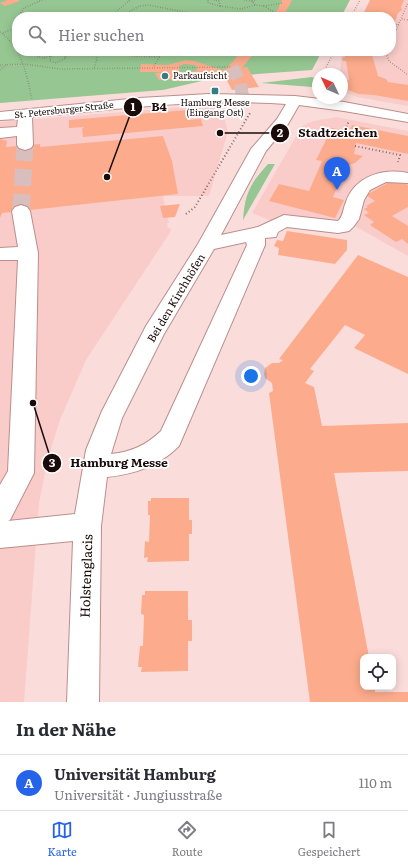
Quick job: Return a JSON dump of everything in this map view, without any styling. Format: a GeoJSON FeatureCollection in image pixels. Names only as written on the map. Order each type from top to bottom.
{"type":"FeatureCollection","features":[{"type":"Feature","properties":{"kind":"street","name":"St. Petersburger Straße"},"geometry":{"type":"LineString","coordinates":[[0,116],[181,99],[217,98],[272,109],[295,100],[408,118]]}},
{"type":"Feature","properties":{"kind":"street","name":"Bei den Kirchhöfen"},"geometry":{"type":"LineString","coordinates":[[259,148],[283,121],[295,100]]}},
{"type":"Feature","properties":{"kind":"street","name":"Bei den Kirchhöfen"},"geometry":{"type":"LineString","coordinates":[[98,458],[110,418],[125,387],[154,332],[207,244],[259,148],[272,109]]}},
{"type":"Feature","properties":{"kind":"street"},"geometry":{"type":"LineString","coordinates":[[0,134],[25,138],[28,114]]}},
{"type":"Feature","properties":{"kind":"street"},"geometry":{"type":"LineString","coordinates":[[207,244],[259,232],[284,221],[342,227],[348,222],[356,199],[366,185],[380,177],[401,177]]}},
{"type":"Feature","properties":{"kind":"street"},"geometry":{"type":"LineString","coordinates":[[0,511],[21,473],[28,253],[21,211]]}},
{"type":"Feature","properties":{"kind":"street"},"geometry":{"type":"LineString","coordinates":[[259,232],[285,236]]}},
{"type":"Feature","properties":{"kind":"street"},"geometry":{"type":"LineString","coordinates":[[98,458],[120,465],[135,461],[152,454],[161,448],[170,438],[256,244],[259,232]]}},
{"type":"Feature","properties":{"kind":"street"},"geometry":{"type":"LineString","coordinates":[[0,254],[28,253]]}},
{"type":"Feature","properties":{"kind":"street","name":"Holstenglacis"},"geometry":{"type":"LineString","coordinates":[[83,702],[87,526],[89,504],[98,458]]}},
{"type":"Feature","properties":{"kind":"street"},"geometry":{"type":"LineString","coordinates":[[0,535],[87,526]]}},
{"type":"Feature","properties":{"kind":"path"},"geometry":{"type":"LineString","coordinates":[[20,12],[28,4],[42,0]]}},
{"type":"Feature","properties":{"kind":"path"},"geometry":{"type":"LineString","coordinates":[[116,12],[130,0]]}},
{"type":"Feature","properties":{"kind":"path"},"geometry":{"type":"LineString","coordinates":[[208,0],[208,3],[241,9],[255,5],[264,6],[283,3]]}},
{"type":"Feature","properties":{"kind":"path"},"geometry":{"type":"LineString","coordinates":[[214,0],[220,0],[220,6]]}},
{"type":"Feature","properties":{"kind":"path"},"geometry":{"type":"LineString","coordinates":[[244,0],[256,0]]}},
{"type":"Feature","properties":{"kind":"path"},"geometry":{"type":"LineString","coordinates":[[354,12],[360,0]]}},
{"type":"Feature","properties":{"kind":"path"},"geometry":{"type":"LineString","coordinates":[[252,1],[255,5]]}},
{"type":"Feature","properties":{"kind":"path"},"geometry":{"type":"LineString","coordinates":[[396,31],[408,3]]}},
{"type":"Feature","properties":{"kind":"path"},"geometry":{"type":"LineString","coordinates":[[129,12],[139,6],[148,5],[181,12]]}},
{"type":"Feature","properties":{"kind":"path"},"geometry":{"type":"LineString","coordinates":[[264,6],[274,12]]}},
{"type":"Feature","properties":{"kind":"path"},"geometry":{"type":"LineString","coordinates":[[402,19],[408,20]]}},
{"type":"Feature","properties":{"kind":"path"},"geometry":{"type":"LineString","coordinates":[[3,33],[12,29]]}},
{"type":"Feature","properties":{"kind":"path"},"geometry":{"type":"LineString","coordinates":[[0,32],[3,33],[12,45]]}},
{"type":"Feature","properties":{"kind":"path"},"geometry":{"type":"LineString","coordinates":[[19,56],[24,64],[32,101],[28,114]]}},
{"type":"Feature","properties":{"kind":"path"},"geometry":{"type":"LineString","coordinates":[[36,56],[43,58],[51,56],[50,61],[56,63],[65,59],[64,56]]}},
{"type":"Feature","properties":{"kind":"path"},"geometry":{"type":"LineString","coordinates":[[94,68],[97,59],[96,56]]}},
{"type":"Feature","properties":{"kind":"path"},"geometry":{"type":"LineString","coordinates":[[130,56],[160,57]]}},
{"type":"Feature","properties":{"kind":"path"},"geometry":{"type":"LineString","coordinates":[[326,68],[332,56]]}},
{"type":"Feature","properties":{"kind":"path"},"geometry":{"type":"LineString","coordinates":[[388,56],[389,61],[404,73],[408,74]]}},
{"type":"Feature","properties":{"kind":"path"},"geometry":{"type":"LineString","coordinates":[[154,66],[160,57]]}},
{"type":"Feature","properties":{"kind":"path"},"geometry":{"type":"LineString","coordinates":[[0,70],[6,64]]}},
{"type":"Feature","properties":{"kind":"path"},"geometry":{"type":"LineString","coordinates":[[0,65],[24,64],[60,69],[154,66],[232,67]]}},
{"type":"Feature","properties":{"kind":"path"},"geometry":{"type":"LineString","coordinates":[[404,73],[408,71]]}},
{"type":"Feature","properties":{"kind":"path"},"geometry":{"type":"LineString","coordinates":[[186,214],[195,207],[252,109]]}},
{"type":"Feature","properties":{"kind":"path"},"geometry":{"type":"LineString","coordinates":[[345,130],[350,118]]}},
{"type":"Feature","properties":{"kind":"path"},"geometry":{"type":"LineString","coordinates":[[355,146],[400,155],[401,177]]}},
{"type":"Feature","properties":{"kind":"shaded area"},"geometry":{"type":"Polygon","coordinates":[[[370,0],[408,0],[408,106],[357,97],[348,93],[348,68],[341,68],[342,56],[396,56],[396,12],[364,12],[370,0]]]}},
{"type":"Feature","properties":{"kind":"shaded area"},"geometry":{"type":"Polygon","coordinates":[[[220,104],[228,132],[209,196],[163,196],[169,223],[167,223],[168,228],[170,228],[171,231],[86,360],[60,420],[48,458],[39,503],[24,702],[0,702],[0,122],[220,104]]]}},
{"type":"Feature","properties":{"kind":"shaded area"},"geometry":{"type":"Polygon","coordinates":[[[336,117],[408,131],[408,256],[353,225],[346,233],[279,224],[252,213],[302,126],[313,121],[336,117]]]}},
{"type":"Feature","properties":{"kind":"green space"},"geometry":{"type":"Polygon","coordinates":[[[0,0],[350,0],[344,12],[12,12],[12,56],[319,56],[312,70],[219,77],[163,90],[0,103],[0,0]]]}},
{"type":"Feature","properties":{"kind":"green space"},"geometry":{"type":"Polygon","coordinates":[[[312,77],[312,87],[261,83],[312,77]]]}},
{"type":"Feature","properties":{"kind":"green space"},"geometry":{"type":"Polygon","coordinates":[[[268,164],[275,164],[243,220],[245,203],[250,189],[257,177],[268,164]]]}},
{"type":"Feature","properties":{"kind":"building"},"geometry":{"type":"Polygon","coordinates":[[[8,0],[20,1],[5,6],[0,3],[8,0]]]}},
{"type":"Feature","properties":{"kind":"building"},"geometry":{"type":"Polygon","coordinates":[[[282,0],[292,0],[286,12],[276,12],[282,0]]]}},
{"type":"Feature","properties":{"kind":"building"},"geometry":{"type":"Polygon","coordinates":[[[370,0],[404,0],[401,7],[402,10],[398,13],[396,19],[396,12],[364,12],[370,0]]]}},
{"type":"Feature","properties":{"kind":"building"},"geometry":{"type":"Polygon","coordinates":[[[238,56],[252,56],[242,68],[247,67],[259,87],[232,90],[226,79],[174,81],[173,79],[159,80],[155,73],[166,72],[140,72],[141,64],[168,65],[186,60],[222,70],[226,69],[238,56]],[[184,64],[179,66],[180,73],[196,71],[197,67],[195,65],[184,64]]]}},
{"type":"Feature","properties":{"kind":"building"},"geometry":{"type":"Polygon","coordinates":[[[345,56],[372,56],[378,76],[386,79],[388,82],[408,85],[408,101],[374,95],[358,94],[348,90],[348,68],[346,61],[343,61],[342,58],[345,56]]]}},
{"type":"Feature","properties":{"kind":"building"},"geometry":{"type":"Polygon","coordinates":[[[187,110],[188,120],[201,119],[203,126],[83,137],[82,129],[84,127],[69,128],[69,120],[187,110]]]}},
{"type":"Feature","properties":{"kind":"building"},"geometry":{"type":"Polygon","coordinates":[[[352,125],[408,136],[408,154],[356,143],[354,154],[363,156],[355,163],[346,166],[333,197],[344,200],[335,218],[269,201],[279,184],[309,191],[322,161],[316,160],[332,128],[349,131],[352,125]]]}},
{"type":"Feature","properties":{"kind":"building"},"geometry":{"type":"Polygon","coordinates":[[[163,136],[172,161],[178,194],[2,213],[0,218],[0,139],[7,141],[6,147],[40,144],[40,147],[163,136]]]}},
{"type":"Feature","properties":{"kind":"building"},"geometry":{"type":"Polygon","coordinates":[[[397,178],[408,185],[408,207],[392,216],[408,226],[408,244],[402,239],[396,242],[370,225],[374,222],[364,215],[369,213],[364,209],[368,207],[366,206],[375,201],[366,195],[397,178]]]}},
{"type":"Feature","properties":{"kind":"building"},"geometry":{"type":"Polygon","coordinates":[[[180,204],[175,217],[163,218],[160,206],[180,204]]]}},
{"type":"Feature","properties":{"kind":"building"},"geometry":{"type":"Polygon","coordinates":[[[287,231],[347,240],[347,250],[335,264],[278,255],[279,248],[274,246],[277,240],[283,241],[287,231]]]}},
{"type":"Feature","properties":{"kind":"building"},"geometry":{"type":"Polygon","coordinates":[[[358,255],[408,277],[408,374],[354,348],[365,335],[345,325],[310,369],[314,371],[305,383],[314,387],[322,426],[408,423],[408,471],[334,473],[368,654],[360,654],[360,690],[375,690],[375,692],[408,692],[408,702],[310,702],[269,393],[273,391],[272,383],[265,378],[264,374],[265,368],[272,363],[279,363],[283,360],[279,359],[358,255]]]}},
{"type":"Feature","properties":{"kind":"building"},"geometry":{"type":"Polygon","coordinates":[[[151,498],[189,498],[189,520],[192,520],[192,534],[189,534],[189,561],[147,562],[148,557],[144,558],[145,541],[149,542],[150,515],[148,515],[148,501],[151,501],[151,498]]]}},
{"type":"Feature","properties":{"kind":"building"},"geometry":{"type":"Polygon","coordinates":[[[145,591],[188,591],[188,620],[192,620],[192,641],[188,641],[188,671],[141,672],[142,667],[138,667],[140,646],[143,646],[144,615],[141,614],[142,595],[145,595],[145,591]]]}},
{"type":"Feature","properties":{"kind":"tunnel"},"geometry":{"type":"LineString","coordinates":[[232,67],[240,82],[243,98]]}},
{"type":"Feature","properties":{"kind":"tunnel"},"geometry":{"type":"LineString","coordinates":[[21,211],[25,145]]}},
{"type":"Feature","properties":{"kind":"place","name":"Parkaufsicht"},"geometry":{"type":"Point","coordinates":[165,76]}},
{"type":"Feature","properties":{"kind":"place","name":"Hamburg Messe (Eingang Ost)"},"geometry":{"type":"Point","coordinates":[215,91]}},
{"type":"Feature","properties":{"kind":"place","name":"Stadtzeichen"},"geometry":{"type":"Point","coordinates":[220,133]}},
{"type":"Feature","properties":{"kind":"place","name":"B4"},"geometry":{"type":"Point","coordinates":[107,177]}},
{"type":"Feature","properties":{"kind":"place","name":"Universität Hamburg"},"geometry":{"type":"Point","coordinates":[337,190]}},
{"type":"Feature","properties":{"kind":"place","name":"Hamburg Messe"},"geometry":{"type":"Point","coordinates":[33,403]}}]}
